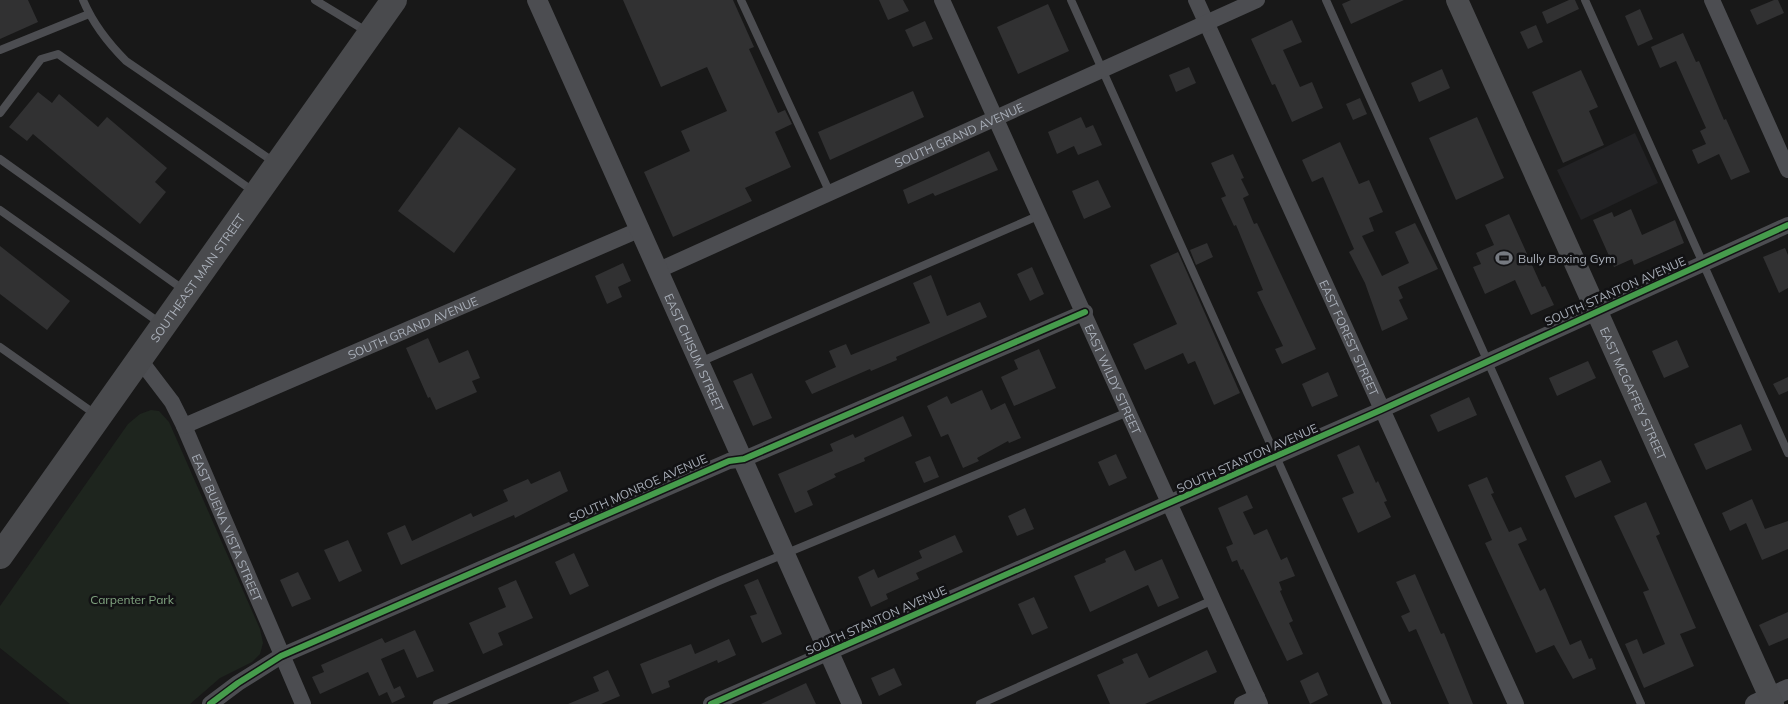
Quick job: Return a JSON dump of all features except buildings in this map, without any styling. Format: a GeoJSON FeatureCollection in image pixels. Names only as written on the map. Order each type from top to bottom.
{"type":"FeatureCollection","features":[{"type":"Feature","properties":{"kind":"main road","name":"SOUTHEAST MAIN STREET"},"geometry":{"type":"LineString","coordinates":[[0,556],[394,0]]}},
{"type":"Feature","properties":{"kind":"main road","name":"EAST MCGAFFEY STREET"},"geometry":{"type":"LineString","coordinates":[[1456,0],[1771,699]]}},
{"type":"Feature","properties":{"kind":"street","name":"EAST CHISUM STREET"},"geometry":{"type":"LineString","coordinates":[[537,0],[660,270],[852,704]]}},
{"type":"Feature","properties":{"kind":"street","name":"EAST WILDY STREET"},"geometry":{"type":"LineString","coordinates":[[942,0],[1259,701]]}},
{"type":"Feature","properties":{"kind":"street","name":"EAST FOREST STREET"},"geometry":{"type":"LineString","coordinates":[[1196,0],[1516,704]]}},
{"type":"Feature","properties":{"kind":"street","name":"SOUTH GRAND AVENUE"},"geometry":{"type":"LineString","coordinates":[[660,270],[1257,0]]}},
{"type":"Feature","properties":{"kind":"street"},"geometry":{"type":"LineString","coordinates":[[1712,0],[1788,170]]}},
{"type":"Feature","properties":{"kind":"street","name":"SOUTH STANTON AVENUE"},"geometry":{"type":"LineString","coordinates":[[711,704],[1381,410],[1788,225]]}},
{"type":"Feature","properties":{"kind":"street","name":"SOUTH GRAND AVENUE"},"geometry":{"type":"LineString","coordinates":[[184,426],[641,229]]}},
{"type":"Feature","properties":{"kind":"street","name":"SOUTH MONROE AVENUE"},"geometry":{"type":"LineString","coordinates":[[210,704],[238,683],[282,656],[719,465],[744,459],[1084,312]]}},
{"type":"Feature","properties":{"kind":"street","name":"EAST BUENA VISTA STREET"},"geometry":{"type":"LineString","coordinates":[[140,360],[172,402],[184,426],[303,704]]}},
{"type":"Feature","properties":{"kind":"street"},"geometry":{"type":"LineString","coordinates":[[1242,704],[1259,701]]}},
{"type":"Feature","properties":{"kind":"lane"},"geometry":{"type":"LineString","coordinates":[[83,0],[89,14],[107,42],[126,61],[278,164]]}},
{"type":"Feature","properties":{"kind":"lane"},"geometry":{"type":"LineString","coordinates":[[315,0],[370,33]]}},
{"type":"Feature","properties":{"kind":"lane"},"geometry":{"type":"LineString","coordinates":[[741,0],[830,193]]}},
{"type":"Feature","properties":{"kind":"lane"},"geometry":{"type":"LineString","coordinates":[[1071,0],[1387,704]]}},
{"type":"Feature","properties":{"kind":"lane"},"geometry":{"type":"LineString","coordinates":[[1326,0],[1642,704]]}},
{"type":"Feature","properties":{"kind":"lane"},"geometry":{"type":"LineString","coordinates":[[1585,0],[1788,452]]}},
{"type":"Feature","properties":{"kind":"lane"},"geometry":{"type":"LineString","coordinates":[[0,50],[89,14]]}},
{"type":"Feature","properties":{"kind":"lane"},"geometry":{"type":"LineString","coordinates":[[0,113],[40,58],[58,54],[257,194]]}},
{"type":"Feature","properties":{"kind":"lane"},"geometry":{"type":"LineString","coordinates":[[0,159],[187,292]]}},
{"type":"Feature","properties":{"kind":"lane"},"geometry":{"type":"LineString","coordinates":[[0,210],[164,325]]}},
{"type":"Feature","properties":{"kind":"lane"},"geometry":{"type":"LineString","coordinates":[[700,362],[1040,215]]}},
{"type":"Feature","properties":{"kind":"lane"},"geometry":{"type":"LineString","coordinates":[[0,347],[99,417]]}},
{"type":"Feature","properties":{"kind":"lane"},"geometry":{"type":"LineString","coordinates":[[437,704],[786,554],[1128,412]]}},
{"type":"Feature","properties":{"kind":"lane"},"geometry":{"type":"LineString","coordinates":[[980,704],[1212,600]]}},
{"type":"Feature","properties":{"kind":"shaded area"},"geometry":{"type":"Polygon","coordinates":[[[1635,133],[1658,183],[1581,220],[1557,170],[1635,133]]]}},
{"type":"Feature","properties":{"kind":"green space","name":"Carpenter Park"},"geometry":{"type":"Polygon","coordinates":[[[151,410],[159,411],[169,422],[260,629],[263,643],[260,654],[252,662],[220,678],[190,704],[70,704],[0,648],[0,606],[128,424],[140,414],[151,410]]]}},
{"type":"Feature","properties":{"kind":"cycle path"},"geometry":{"type":"LineString","coordinates":[[711,704],[1381,410],[1788,225]]}},
{"type":"Feature","properties":{"kind":"cycle path"},"geometry":{"type":"LineString","coordinates":[[210,704],[238,683],[281,656],[729,461],[744,459],[1085,312]]}},
{"type":"Feature","properties":{"kind":"place","name":"Bully Boxing Gym"},"geometry":{"type":"Point","coordinates":[1504,258]}}]}
